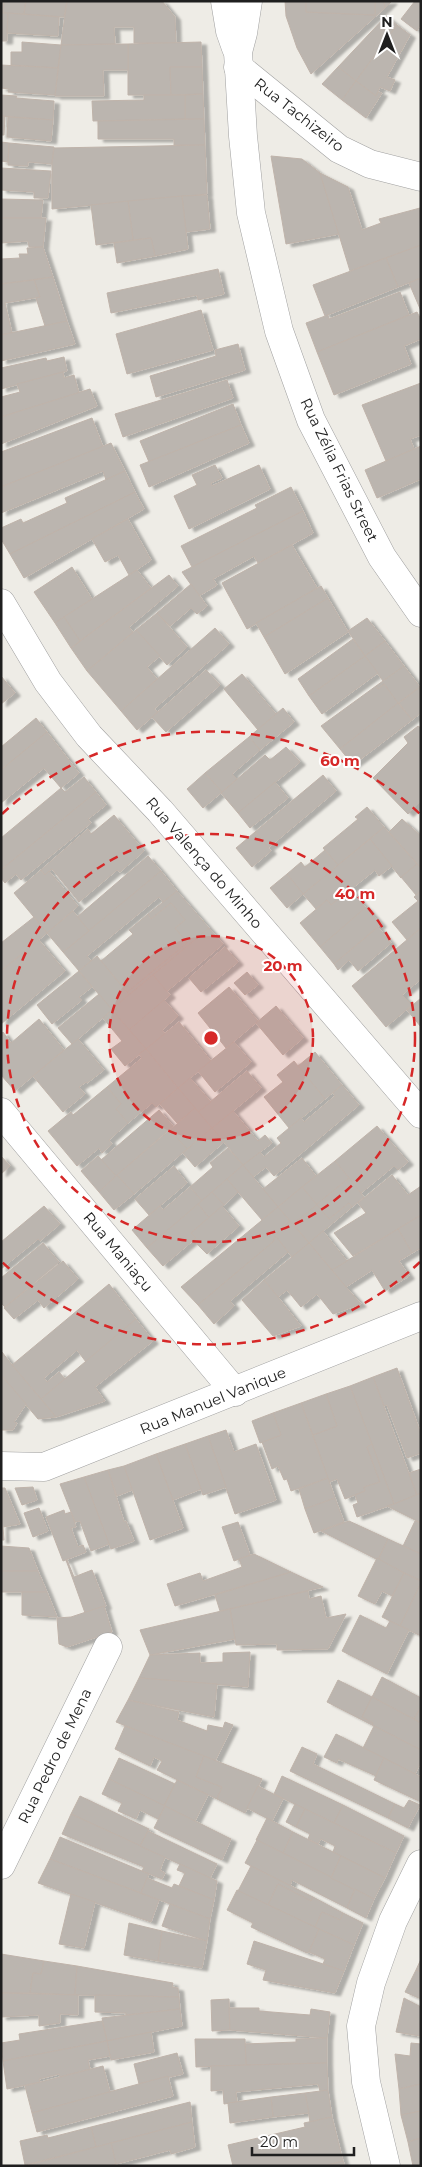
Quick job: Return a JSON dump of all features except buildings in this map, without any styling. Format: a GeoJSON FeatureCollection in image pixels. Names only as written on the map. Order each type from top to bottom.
{"type":"FeatureCollection","features":[{"type":"Feature","properties":{"kind":"street","name":"Rua Zélia Frias Street"},"geometry":{"type":"LineString","coordinates":[[225,1],[230,31],[238,60],[251,213],[279,331],[311,420],[382,557],[410,577],[421,613]]}},
{"type":"Feature","properties":{"kind":"street","name":"Rua Zélia Frias Street"},"geometry":{"type":"LineString","coordinates":[[238,60],[248,1]]}},
{"type":"Feature","properties":{"kind":"street","name":"Rua Tachizeiro"},"geometry":{"type":"LineString","coordinates":[[238,60],[339,149],[370,164],[421,177]]}},
{"type":"Feature","properties":{"kind":"street","name":"Rua Valença do Minho"},"geometry":{"type":"LineString","coordinates":[[1,603],[48,682],[89,736],[160,811],[421,1114]]}},
{"type":"Feature","properties":{"kind":"street","name":"Rua Maniaçu"},"geometry":{"type":"LineString","coordinates":[[1,1112],[235,1392]]}},
{"type":"Feature","properties":{"kind":"street","name":"Rua Manuel Vanique"},"geometry":{"type":"LineString","coordinates":[[1,1466],[44,1467],[421,1316]]}},
{"type":"Feature","properties":{"kind":"street","name":"Rua Pedro de Mena"},"geometry":{"type":"LineString","coordinates":[[1,1865],[108,1647]]}},
{"type":"Feature","properties":{"kind":"street"},"geometry":{"type":"LineString","coordinates":[[386,2166],[366,2082],[361,2026],[371,1983],[393,1920],[421,1864]]}}]}
